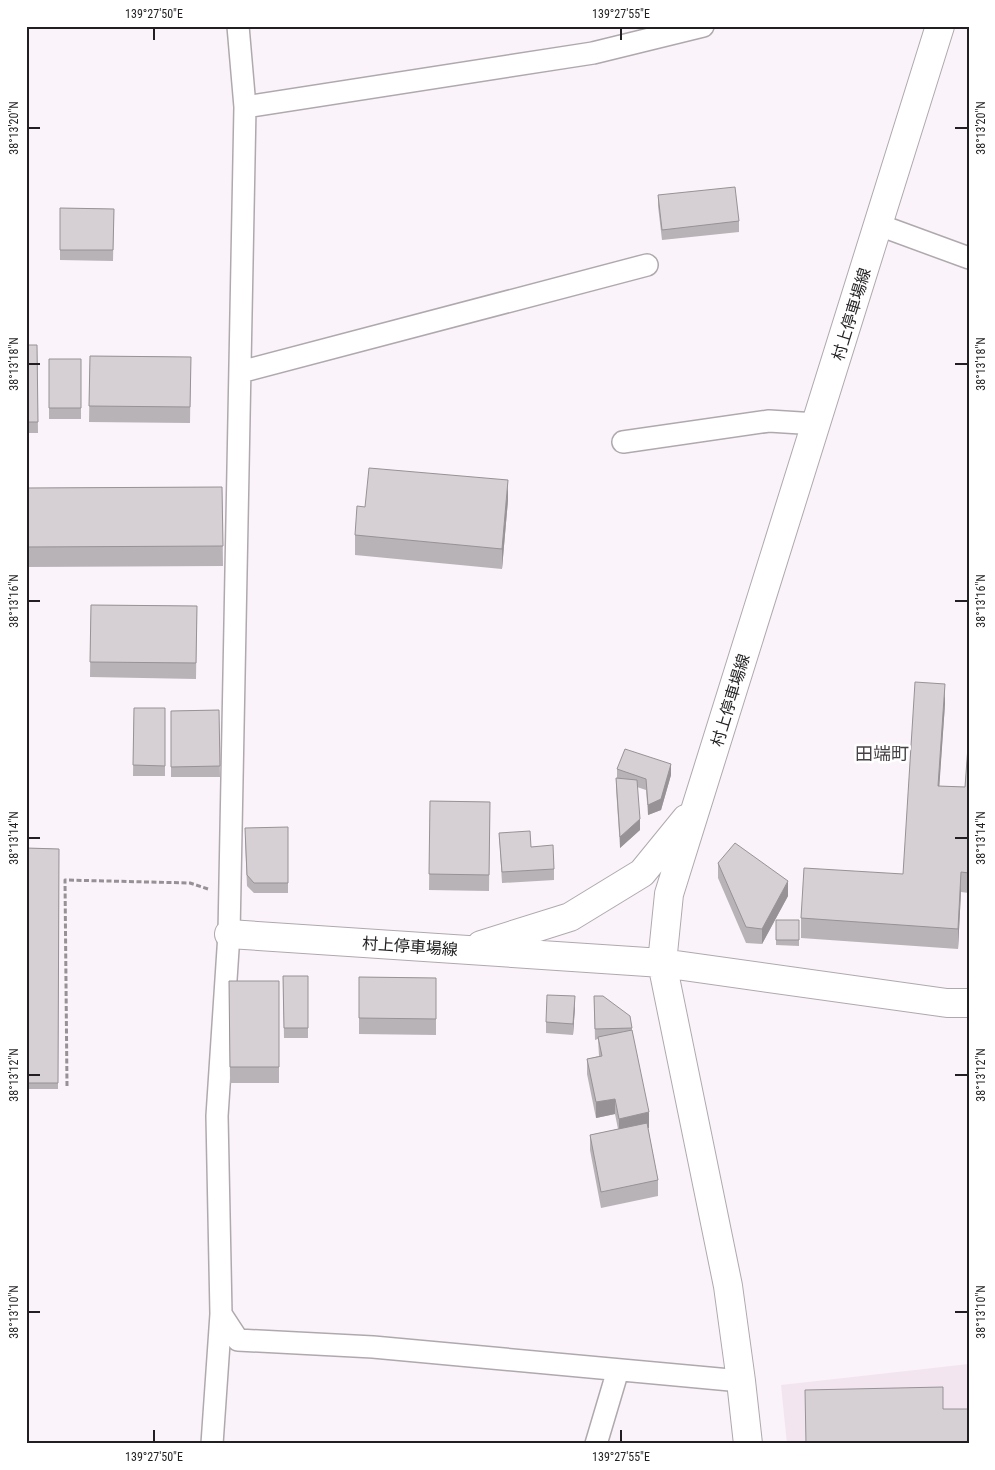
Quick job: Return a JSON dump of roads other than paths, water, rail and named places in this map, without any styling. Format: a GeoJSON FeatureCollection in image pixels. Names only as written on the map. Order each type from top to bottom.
{"type":"FeatureCollection","features":[{"type":"Feature","properties":{"kind":"main road","name":"村上停車場線"},"geometry":{"type":"LineString","coordinates":[[229,934],[662,963],[669,894],[940,26]]}},
{"type":"Feature","properties":{"kind":"main road"},"geometry":{"type":"LineString","coordinates":[[465,950],[570,917],[642,873],[675,834],[697,803]]}},
{"type":"Feature","properties":{"kind":"main road"},"geometry":{"type":"LineString","coordinates":[[748,1444],[728,1286],[662,963],[947,1003],[969,1003]]}},
{"type":"Feature","properties":{"kind":"street"},"geometry":{"type":"LineString","coordinates":[[212,1444],[220,1314],[216,1116],[229,934],[245,107],[238,26]]}},
{"type":"Feature","properties":{"kind":"street"},"geometry":{"type":"LineString","coordinates":[[245,107],[593,53],[702,26]]}},
{"type":"Feature","properties":{"kind":"street"},"geometry":{"type":"LineString","coordinates":[[879,225],[969,258]]}},
{"type":"Feature","properties":{"kind":"street"},"geometry":{"type":"LineString","coordinates":[[240,372],[647,264]]}},
{"type":"Feature","properties":{"kind":"street"},"geometry":{"type":"LineString","coordinates":[[623,442],[769,421],[817,424]]}},
{"type":"Feature","properties":{"kind":"street"},"geometry":{"type":"LineString","coordinates":[[220,1314],[238,1340],[373,1347],[741,1381]]}},
{"type":"Feature","properties":{"kind":"street"},"geometry":{"type":"LineString","coordinates":[[596,1444],[618,1370]]}},
{"type":"Feature","properties":{"kind":"district","name":"田端町"},"geometry":{"type":"Point","coordinates":[882,754]}}]}
